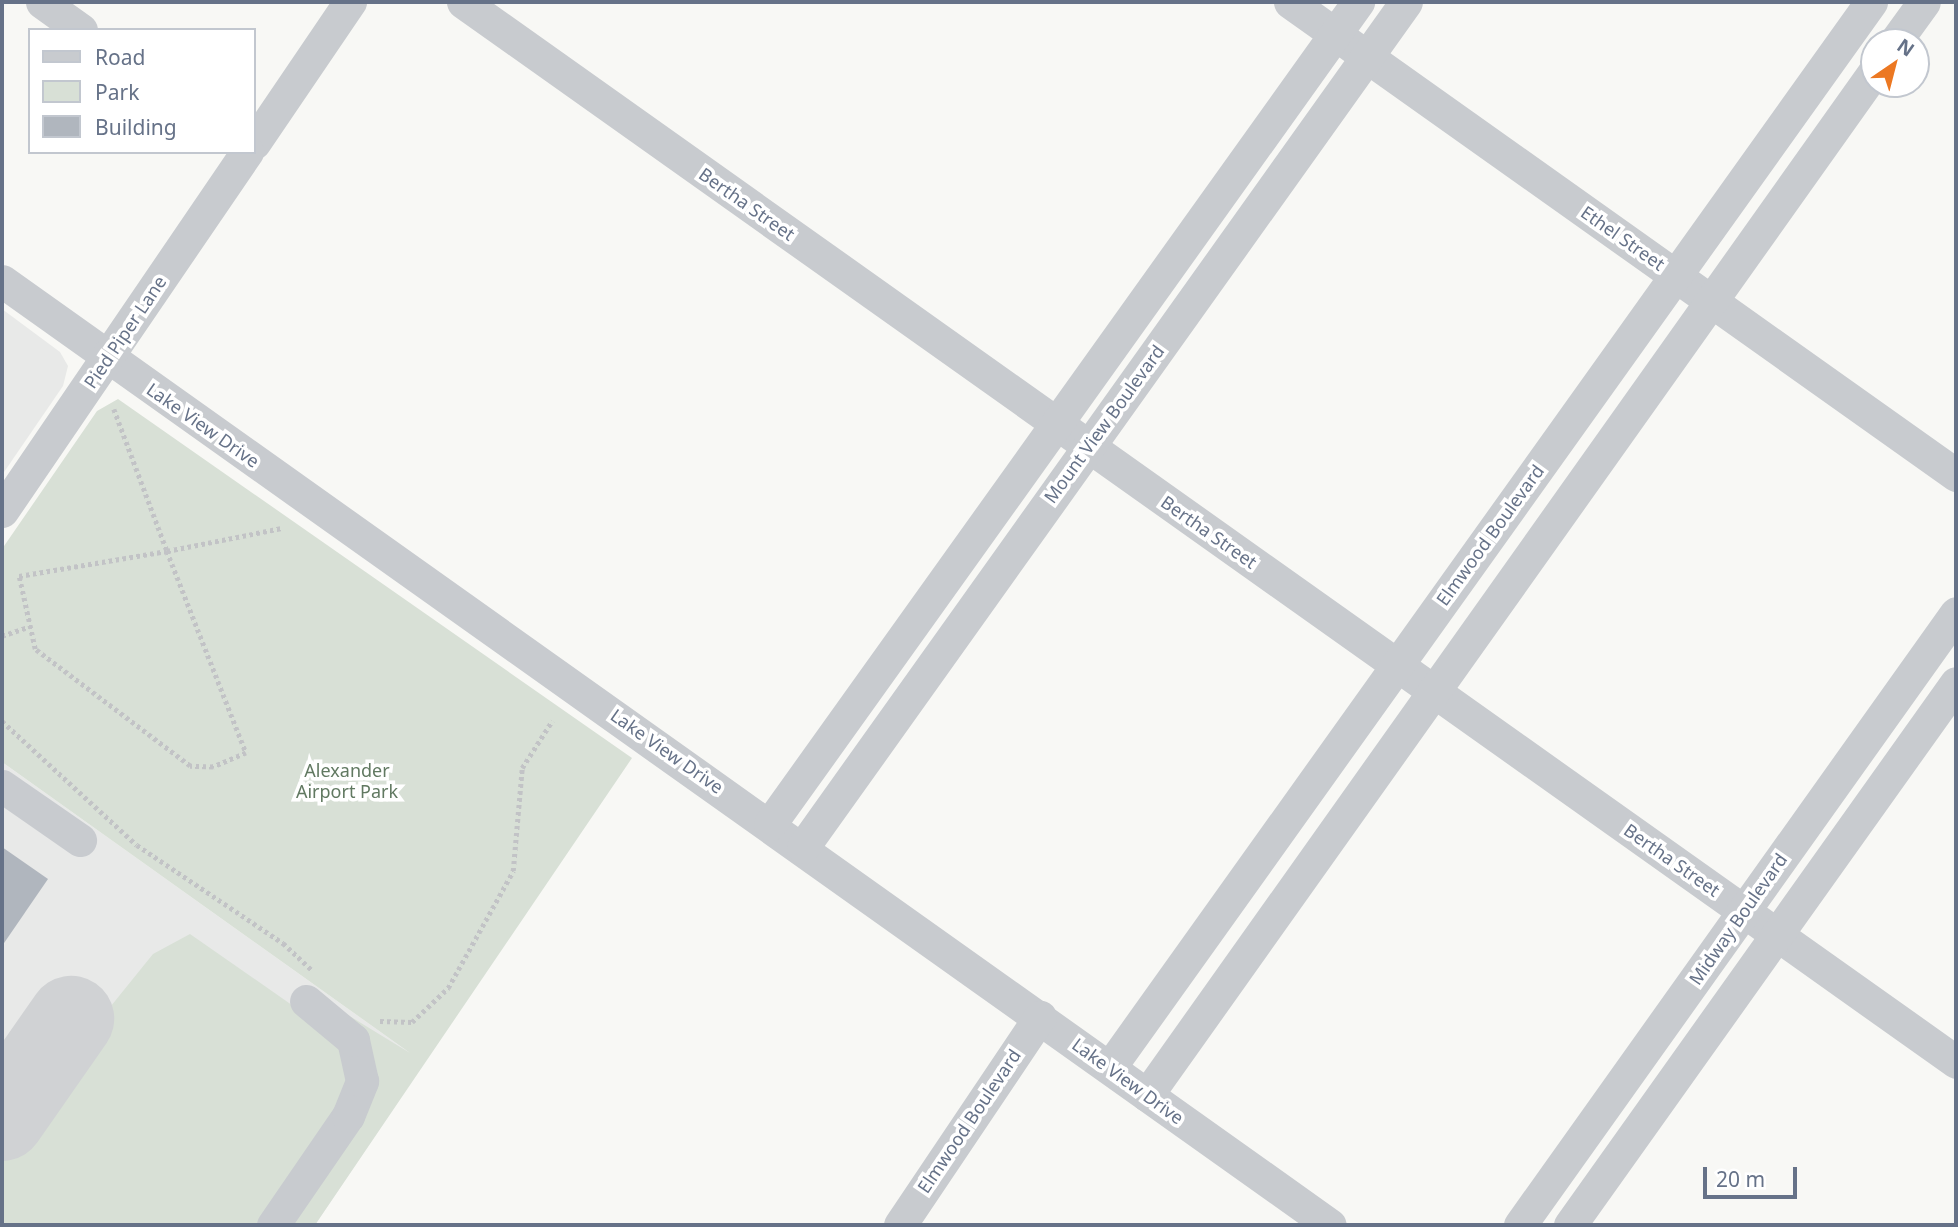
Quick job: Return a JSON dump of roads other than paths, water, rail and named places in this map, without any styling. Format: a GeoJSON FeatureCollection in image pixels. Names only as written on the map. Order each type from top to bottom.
{"type":"FeatureCollection","features":[{"type":"Feature","properties":{"kind":"street"},"geometry":{"type":"LineString","coordinates":[[42,2],[78,28]]}},
{"type":"Feature","properties":{"kind":"street"},"geometry":{"type":"LineString","coordinates":[[256,140],[350,2]]}},
{"type":"Feature","properties":{"kind":"street","name":"Bertha Street"},"geometry":{"type":"LineString","coordinates":[[463,2],[1956,1062]]}},
{"type":"Feature","properties":{"kind":"street","name":"Ethel Street"},"geometry":{"type":"LineString","coordinates":[[1290,2],[1956,475]]}},
{"type":"Feature","properties":{"kind":"street"},"geometry":{"type":"LineString","coordinates":[[771,824],[1358,2]]}},
{"type":"Feature","properties":{"kind":"street","name":"Mount View Boulevard"},"geometry":{"type":"LineString","coordinates":[[803,847],[1406,2]]}},
{"type":"Feature","properties":{"kind":"street","name":"Elmwood Boulevard"},"geometry":{"type":"LineString","coordinates":[[1110,1067],[1871,2]]}},
{"type":"Feature","properties":{"kind":"street"},"geometry":{"type":"LineString","coordinates":[[1905,28],[1924,2]]}},
{"type":"Feature","properties":{"kind":"street"},"geometry":{"type":"LineString","coordinates":[[1147,1094],[1860,92]]}},
{"type":"Feature","properties":{"kind":"street","name":"Pied Piper Lane"},"geometry":{"type":"LineString","coordinates":[[2,511],[246,154]]}},
{"type":"Feature","properties":{"kind":"street","name":"Lake View Drive"},"geometry":{"type":"LineString","coordinates":[[2,281],[771,824],[1330,1225]]}},
{"type":"Feature","properties":{"kind":"street","name":"Midway Boulevard"},"geometry":{"type":"LineString","coordinates":[[1520,1225],[1956,613]]}},
{"type":"Feature","properties":{"kind":"street"},"geometry":{"type":"LineString","coordinates":[[1570,1225],[1956,683]]}},
{"type":"Feature","properties":{"kind":"street"},"geometry":{"type":"LineString","coordinates":[[2,786],[80,841]]}},
{"type":"Feature","properties":{"kind":"street"},"geometry":{"type":"LineString","coordinates":[[272,1225],[348,1116],[362,1081],[353,1040],[313,989]]}},
{"type":"Feature","properties":{"kind":"street","name":"Elmwood Boulevard"},"geometry":{"type":"LineString","coordinates":[[900,1225],[1040,1017]]}},
{"type":"Feature","properties":{"kind":"park label","name":"Alexander Airport Park"},"geometry":{"type":"Point","coordinates":[347,781]}}]}
